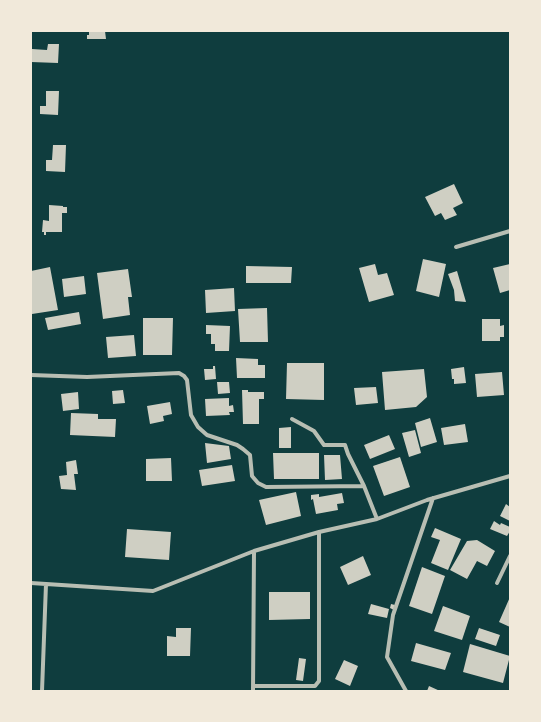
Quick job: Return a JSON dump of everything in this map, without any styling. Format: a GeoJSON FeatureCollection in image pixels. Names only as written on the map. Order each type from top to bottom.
{"type":"FeatureCollection","features":[{"type":"Feature","properties":{"kind":"street"},"geometry":{"type":"LineString","coordinates":[[456,247],[510,231]]}},
{"type":"Feature","properties":{"kind":"street"},"geometry":{"type":"LineString","coordinates":[[31,376],[86,378],[179,374],[184,376],[187,380],[191,415],[198,427],[206,435],[237,445],[250,455],[252,476],[258,483],[266,487],[364,486]]}},
{"type":"Feature","properties":{"kind":"street"},"geometry":{"type":"LineString","coordinates":[[292,419],[314,431],[324,445],[346,445],[348,454],[364,486],[377,519]]}},
{"type":"Feature","properties":{"kind":"street"},"geometry":{"type":"LineString","coordinates":[[31,583],[153,591],[254,551],[319,532],[377,519],[433,498],[510,476]]}},
{"type":"Feature","properties":{"kind":"street"},"geometry":{"type":"LineString","coordinates":[[406,691],[387,657],[393,615],[433,498]]}},
{"type":"Feature","properties":{"kind":"street"},"geometry":{"type":"LineString","coordinates":[[253,686],[315,686],[319,681],[319,532]]}},
{"type":"Feature","properties":{"kind":"street"},"geometry":{"type":"LineString","coordinates":[[253,691],[254,551]]}},
{"type":"Feature","properties":{"kind":"street"},"geometry":{"type":"LineString","coordinates":[[497,583],[510,556]]}},
{"type":"Feature","properties":{"kind":"street"},"geometry":{"type":"LineString","coordinates":[[42,691],[46,584]]}},
{"type":"Feature","properties":{"kind":"building"},"geometry":{"type":"Polygon","coordinates":[[[89,31],[105,31],[106,39],[87,39],[89,31]]]}},
{"type":"Feature","properties":{"kind":"building"},"geometry":{"type":"Polygon","coordinates":[[[48,44],[59,44],[58,63],[31,62],[32,49],[47,50],[48,44]]]}},
{"type":"Feature","properties":{"kind":"building"},"geometry":{"type":"Polygon","coordinates":[[[46,91],[59,91],[58,115],[40,114],[40,106],[46,106],[46,91]]]}},
{"type":"Feature","properties":{"kind":"building"},"geometry":{"type":"Polygon","coordinates":[[[53,145],[66,145],[65,172],[46,171],[46,160],[52,160],[53,145]]]}},
{"type":"Feature","properties":{"kind":"building"},"geometry":{"type":"Polygon","coordinates":[[[454,184],[463,203],[453,208],[457,215],[445,220],[441,213],[435,216],[425,197],[454,184]]]}},
{"type":"Feature","properties":{"kind":"building"},"geometry":{"type":"Polygon","coordinates":[[[49,205],[67,207],[67,213],[62,213],[62,232],[46,232],[46,235],[44,235],[44,232],[42,232],[43,220],[49,221],[49,205]]]}},
{"type":"Feature","properties":{"kind":"building"},"geometry":{"type":"Polygon","coordinates":[[[423,259],[446,264],[439,297],[416,291],[423,259]]]}},
{"type":"Feature","properties":{"kind":"building"},"geometry":{"type":"Polygon","coordinates":[[[375,264],[378,275],[387,273],[394,295],[369,302],[359,268],[375,264]]]}},
{"type":"Feature","properties":{"kind":"building"},"geometry":{"type":"Polygon","coordinates":[[[510,264],[510,290],[500,293],[493,268],[510,264]]]}},
{"type":"Feature","properties":{"kind":"building"},"geometry":{"type":"Polygon","coordinates":[[[246,266],[292,267],[291,283],[246,283],[246,266]]]}},
{"type":"Feature","properties":{"kind":"building"},"geometry":{"type":"Polygon","coordinates":[[[50,267],[58,310],[32,314],[31,271],[50,267]]]}},
{"type":"Feature","properties":{"kind":"building"},"geometry":{"type":"Polygon","coordinates":[[[128,269],[132,297],[128,297],[130,315],[103,319],[97,273],[128,269]]]}},
{"type":"Feature","properties":{"kind":"building"},"geometry":{"type":"Polygon","coordinates":[[[457,271],[466,302],[455,301],[454,290],[448,274],[457,271]]]}},
{"type":"Feature","properties":{"kind":"building"},"geometry":{"type":"Polygon","coordinates":[[[84,276],[86,294],[64,297],[62,279],[84,276]]]}},
{"type":"Feature","properties":{"kind":"building"},"geometry":{"type":"Polygon","coordinates":[[[234,288],[235,311],[206,313],[205,290],[234,288]]]}},
{"type":"Feature","properties":{"kind":"building"},"geometry":{"type":"Polygon","coordinates":[[[267,308],[268,342],[240,342],[238,309],[267,308]]]}},
{"type":"Feature","properties":{"kind":"building"},"geometry":{"type":"Polygon","coordinates":[[[79,312],[81,324],[48,330],[45,318],[79,312]]]}},
{"type":"Feature","properties":{"kind":"building"},"geometry":{"type":"Polygon","coordinates":[[[143,318],[173,318],[172,355],[143,355],[143,318]]]}},
{"type":"Feature","properties":{"kind":"building"},"geometry":{"type":"Polygon","coordinates":[[[482,319],[500,319],[500,326],[504,325],[504,337],[500,337],[500,341],[482,341],[482,319]]]}},
{"type":"Feature","properties":{"kind":"building"},"geometry":{"type":"Polygon","coordinates":[[[206,325],[230,326],[229,351],[215,351],[215,344],[211,344],[211,334],[206,334],[206,325]]]}},
{"type":"Feature","properties":{"kind":"building"},"geometry":{"type":"Polygon","coordinates":[[[134,335],[136,356],[108,358],[106,337],[134,335]]]}},
{"type":"Feature","properties":{"kind":"building"},"geometry":{"type":"Polygon","coordinates":[[[236,358],[258,359],[258,365],[265,365],[265,378],[237,378],[236,358]]]}},
{"type":"Feature","properties":{"kind":"building"},"geometry":{"type":"Polygon","coordinates":[[[287,363],[324,363],[324,400],[286,399],[287,363]]]}},
{"type":"Feature","properties":{"kind":"building"},"geometry":{"type":"Polygon","coordinates":[[[213,366],[215,366],[216,379],[205,380],[204,369],[213,369],[213,366]]]}},
{"type":"Feature","properties":{"kind":"building"},"geometry":{"type":"Polygon","coordinates":[[[464,367],[466,383],[454,384],[451,369],[464,367]]]}},
{"type":"Feature","properties":{"kind":"building"},"geometry":{"type":"Polygon","coordinates":[[[424,369],[427,397],[416,407],[385,410],[382,372],[424,369]]]}},
{"type":"Feature","properties":{"kind":"building"},"geometry":{"type":"Polygon","coordinates":[[[502,372],[504,395],[477,397],[475,374],[502,372]]]}},
{"type":"Feature","properties":{"kind":"building"},"geometry":{"type":"Polygon","coordinates":[[[217,382],[229,382],[230,393],[218,394],[217,382]]]}},
{"type":"Feature","properties":{"kind":"building"},"geometry":{"type":"Polygon","coordinates":[[[376,387],[378,403],[356,405],[354,388],[376,387]]]}},
{"type":"Feature","properties":{"kind":"building"},"geometry":{"type":"Polygon","coordinates":[[[123,390],[125,403],[113,404],[112,391],[123,390]]]}},
{"type":"Feature","properties":{"kind":"building"},"geometry":{"type":"Polygon","coordinates":[[[242,390],[248,390],[248,392],[264,392],[264,399],[259,399],[259,424],[243,424],[242,390]]]}},
{"type":"Feature","properties":{"kind":"building"},"geometry":{"type":"Polygon","coordinates":[[[78,392],[79,409],[63,411],[61,394],[78,392]]]}},
{"type":"Feature","properties":{"kind":"building"},"geometry":{"type":"Polygon","coordinates":[[[229,398],[229,406],[233,405],[234,412],[229,412],[230,415],[206,416],[205,399],[229,398]]]}},
{"type":"Feature","properties":{"kind":"building"},"geometry":{"type":"Polygon","coordinates":[[[170,402],[172,414],[163,416],[164,421],[150,424],[147,406],[170,402]]]}},
{"type":"Feature","properties":{"kind":"building"},"geometry":{"type":"Polygon","coordinates":[[[71,413],[98,414],[98,419],[116,419],[115,437],[70,435],[71,413]]]}},
{"type":"Feature","properties":{"kind":"building"},"geometry":{"type":"Polygon","coordinates":[[[430,418],[437,442],[421,447],[415,423],[430,418]]]}},
{"type":"Feature","properties":{"kind":"building"},"geometry":{"type":"Polygon","coordinates":[[[465,424],[468,442],[444,445],[441,428],[465,424]]]}},
{"type":"Feature","properties":{"kind":"building"},"geometry":{"type":"Polygon","coordinates":[[[291,427],[291,448],[279,448],[279,428],[291,427]]]}},
{"type":"Feature","properties":{"kind":"building"},"geometry":{"type":"Polygon","coordinates":[[[415,430],[421,453],[409,457],[402,433],[415,430]]]}},
{"type":"Feature","properties":{"kind":"building"},"geometry":{"type":"Polygon","coordinates":[[[389,435],[395,449],[370,459],[364,445],[389,435]]]}},
{"type":"Feature","properties":{"kind":"building"},"geometry":{"type":"Polygon","coordinates":[[[205,443],[229,446],[231,459],[207,463],[205,443]]]}},
{"type":"Feature","properties":{"kind":"building"},"geometry":{"type":"Polygon","coordinates":[[[273,453],[319,453],[319,479],[274,479],[273,453]]]}},
{"type":"Feature","properties":{"kind":"building"},"geometry":{"type":"Polygon","coordinates":[[[324,455],[340,455],[342,479],[325,480],[324,455]]]}},
{"type":"Feature","properties":{"kind":"building"},"geometry":{"type":"Polygon","coordinates":[[[400,457],[410,487],[384,496],[373,466],[400,457]]]}},
{"type":"Feature","properties":{"kind":"building"},"geometry":{"type":"Polygon","coordinates":[[[171,458],[172,481],[146,481],[146,459],[171,458]]]}},
{"type":"Feature","properties":{"kind":"building"},"geometry":{"type":"Polygon","coordinates":[[[76,460],[78,474],[74,474],[76,490],[61,489],[59,476],[67,475],[66,462],[76,460]]]}},
{"type":"Feature","properties":{"kind":"building"},"geometry":{"type":"Polygon","coordinates":[[[232,465],[235,481],[202,486],[199,470],[232,465]]]}},
{"type":"Feature","properties":{"kind":"building"},"geometry":{"type":"Polygon","coordinates":[[[296,492],[301,516],[266,525],[259,500],[296,492]]]}},
{"type":"Feature","properties":{"kind":"building"},"geometry":{"type":"Polygon","coordinates":[[[342,493],[344,503],[337,504],[338,510],[316,514],[313,499],[311,500],[311,495],[319,494],[319,497],[342,493]]]}},
{"type":"Feature","properties":{"kind":"building"},"geometry":{"type":"Polygon","coordinates":[[[506,504],[510,507],[510,521],[500,516],[506,504]]]}},
{"type":"Feature","properties":{"kind":"building"},"geometry":{"type":"Polygon","coordinates":[[[494,521],[500,525],[501,523],[510,527],[510,531],[507,536],[490,529],[494,521]]]}},
{"type":"Feature","properties":{"kind":"building"},"geometry":{"type":"Polygon","coordinates":[[[435,528],[461,539],[448,570],[431,563],[440,540],[431,537],[435,528]]]}},
{"type":"Feature","properties":{"kind":"building"},"geometry":{"type":"Polygon","coordinates":[[[127,529],[171,532],[169,560],[125,557],[127,529]]]}},
{"type":"Feature","properties":{"kind":"building"},"geometry":{"type":"Polygon","coordinates":[[[477,540],[495,551],[487,566],[477,561],[467,579],[450,570],[467,541],[477,540]]]}},
{"type":"Feature","properties":{"kind":"building"},"geometry":{"type":"Polygon","coordinates":[[[363,556],[371,575],[348,585],[340,567],[363,556]]]}},
{"type":"Feature","properties":{"kind":"building"},"geometry":{"type":"Polygon","coordinates":[[[422,567],[445,576],[432,614],[409,606],[422,567]]]}},
{"type":"Feature","properties":{"kind":"building"},"geometry":{"type":"Polygon","coordinates":[[[269,592],[310,592],[310,619],[269,620],[269,592]]]}},
{"type":"Feature","properties":{"kind":"building"},"geometry":{"type":"Polygon","coordinates":[[[510,597],[510,627],[499,622],[510,597]]]}},
{"type":"Feature","properties":{"kind":"building"},"geometry":{"type":"Polygon","coordinates":[[[371,604],[389,609],[387,618],[368,614],[371,604]]]}},
{"type":"Feature","properties":{"kind":"building"},"geometry":{"type":"Polygon","coordinates":[[[391,604],[395,605],[394,610],[390,608],[391,604]]]}},
{"type":"Feature","properties":{"kind":"building"},"geometry":{"type":"Polygon","coordinates":[[[443,606],[470,616],[462,640],[434,631],[443,606]]]}},
{"type":"Feature","properties":{"kind":"building"},"geometry":{"type":"Polygon","coordinates":[[[176,628],[191,628],[190,656],[167,656],[167,636],[176,637],[176,628]]]}},
{"type":"Feature","properties":{"kind":"building"},"geometry":{"type":"Polygon","coordinates":[[[479,628],[500,635],[496,646],[475,639],[479,628]]]}},
{"type":"Feature","properties":{"kind":"building"},"geometry":{"type":"Polygon","coordinates":[[[416,643],[451,653],[445,670],[411,661],[416,643]]]}},
{"type":"Feature","properties":{"kind":"building"},"geometry":{"type":"Polygon","coordinates":[[[470,644],[510,656],[503,683],[463,672],[470,644]]]}},
{"type":"Feature","properties":{"kind":"building"},"geometry":{"type":"Polygon","coordinates":[[[299,658],[306,659],[303,681],[296,680],[299,658]]]}},
{"type":"Feature","properties":{"kind":"building"},"geometry":{"type":"Polygon","coordinates":[[[344,660],[358,666],[350,686],[335,679],[344,660]]]}},
{"type":"Feature","properties":{"kind":"building"},"geometry":{"type":"Polygon","coordinates":[[[429,686],[440,691],[427,691],[429,686]]]}}]}
